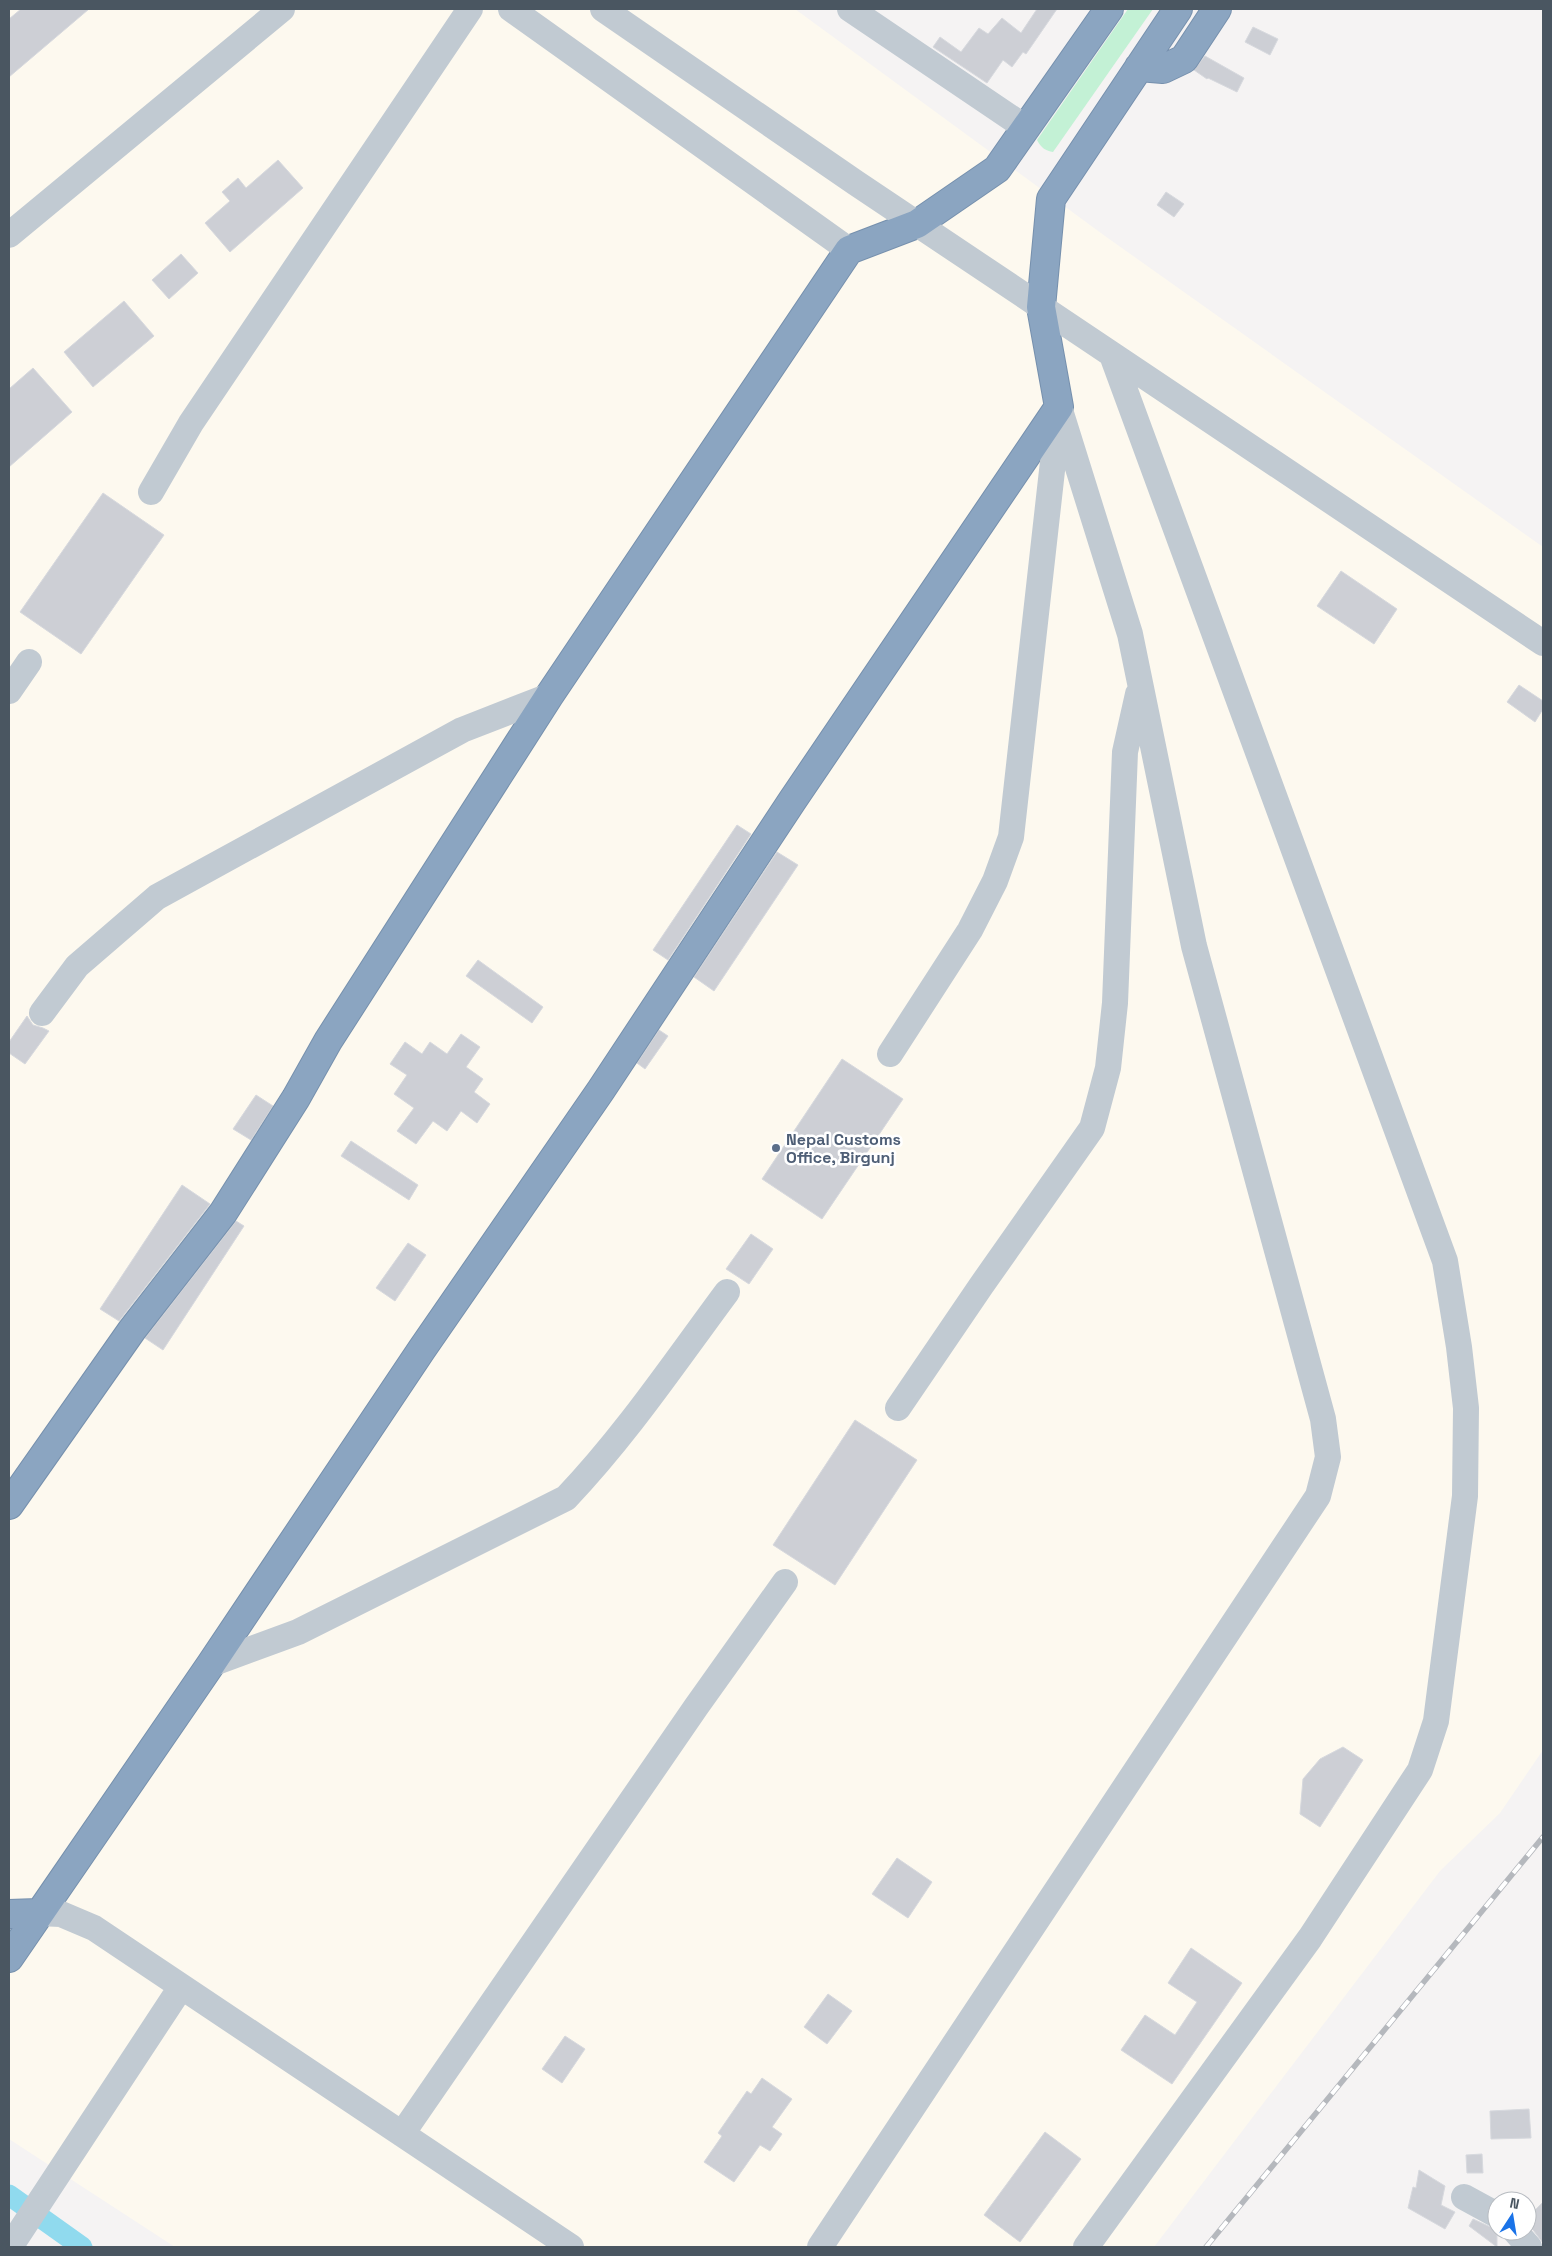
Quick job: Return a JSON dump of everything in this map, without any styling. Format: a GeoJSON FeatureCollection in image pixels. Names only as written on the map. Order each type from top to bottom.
{"type":"FeatureCollection","features":[{"type":"Feature","properties":{"kind":"highway"},"geometry":{"type":"LineString","coordinates":[[9,1505],[132,1330],[223,1213],[296,1098],[328,1041],[549,696],[848,250],[917,224],[997,168],[1109,9]]}},
{"type":"Feature","properties":{"kind":"highway"},"geometry":{"type":"LineString","coordinates":[[9,1958],[38,1912],[211,1664],[422,1349],[601,1090],[798,792],[1060,406],[1041,307],[1051,199],[1178,9]]}},
{"type":"Feature","properties":{"kind":"highway"},"geometry":{"type":"LineString","coordinates":[[1139,67],[1163,69],[1184,59],[1216,9]]}},
{"type":"Feature","properties":{"kind":"highway"},"geometry":{"type":"LineString","coordinates":[[9,1914],[38,1912]]}},
{"type":"Feature","properties":{"kind":"street"},"geometry":{"type":"LineString","coordinates":[[9,235],[282,9]]}},
{"type":"Feature","properties":{"kind":"street"},"geometry":{"type":"LineString","coordinates":[[151,492],[191,423],[470,9]]}},
{"type":"Feature","properties":{"kind":"street"},"geometry":{"type":"LineString","coordinates":[[511,9],[848,250]]}},
{"type":"Feature","properties":{"kind":"street"},"geometry":{"type":"LineString","coordinates":[[603,9],[917,224],[1543,643]]}},
{"type":"Feature","properties":{"kind":"street"},"geometry":{"type":"LineString","coordinates":[[850,9],[1026,128]]}},
{"type":"Feature","properties":{"kind":"street"},"geometry":{"type":"LineString","coordinates":[[1086,2247],[1310,1938],[1420,1770],[1436,1721],[1465,1496],[1466,1408],[1459,1347],[1445,1261],[1112,355]]}},
{"type":"Feature","properties":{"kind":"street"},"geometry":{"type":"LineString","coordinates":[[820,2247],[1318,1496],[1328,1457],[1323,1419],[1194,946],[1130,634],[1060,406]]}},
{"type":"Feature","properties":{"kind":"street"},"geometry":{"type":"LineString","coordinates":[[890,1054],[970,930],[995,880],[1011,837],[1060,406]]}},
{"type":"Feature","properties":{"kind":"street"},"geometry":{"type":"LineString","coordinates":[[9,691],[29,662]]}},
{"type":"Feature","properties":{"kind":"street"},"geometry":{"type":"LineString","coordinates":[[898,1408],[1092,1128],[1108,1068],[1114,1013],[1125,752],[1140,684]]}},
{"type":"Feature","properties":{"kind":"street"},"geometry":{"type":"LineString","coordinates":[[42,1013],[77,966],[157,897],[462,730],[549,696]]}},
{"type":"Feature","properties":{"kind":"street"},"geometry":{"type":"LineString","coordinates":[[211,1664],[298,1632],[566,1498],[624,1432],[727,1292]]}},
{"type":"Feature","properties":{"kind":"street"},"geometry":{"type":"LineString","coordinates":[[402,2134],[696,1707],[785,1582]]}},
{"type":"Feature","properties":{"kind":"street"},"geometry":{"type":"LineString","coordinates":[[38,1912],[61,1914],[94,1928],[571,2247]]}},
{"type":"Feature","properties":{"kind":"street"},"geometry":{"type":"LineString","coordinates":[[10,2247],[182,1987]]}},
{"type":"Feature","properties":{"kind":"street"},"geometry":{"type":"LineString","coordinates":[[1464,2196],[1487,2209]]}},
{"type":"Feature","properties":{"kind":"shaded area","name":"Nepal Customs Office, Birgunj"},"geometry":{"type":"Polygon","coordinates":[[[9,9],[795,9],[1105,236],[1543,547],[1543,1750],[1500,1813],[1440,1871],[1154,2247],[175,2247],[9,2139],[9,9]]]}},
{"type":"Feature","properties":{"kind":"green space"},"geometry":{"type":"Polygon","coordinates":[[[1128,9],[1153,9],[1053,152],[1046,150],[1037,140],[1128,9]]]}},
{"type":"Feature","properties":{"kind":"building"},"geometry":{"type":"Polygon","coordinates":[[[21,9],[89,9],[9,77],[9,19],[21,9]]]}},
{"type":"Feature","properties":{"kind":"building"},"geometry":{"type":"Polygon","coordinates":[[[1037,9],[1057,9],[1026,54],[1023,52],[1012,67],[1003,60],[987,83],[933,47],[940,37],[961,52],[979,28],[988,34],[1002,18],[1021,33],[1037,9]]]}},
{"type":"Feature","properties":{"kind":"building"},"geometry":{"type":"Polygon","coordinates":[[[1253,27],[1278,39],[1270,55],[1245,42],[1253,27]]]}},
{"type":"Feature","properties":{"kind":"building"},"geometry":{"type":"Polygon","coordinates":[[[1205,56],[1244,78],[1237,92],[1207,79],[1194,70],[1205,56]]]}},
{"type":"Feature","properties":{"kind":"building"},"geometry":{"type":"Polygon","coordinates":[[[278,160],[303,188],[230,252],[205,223],[230,201],[222,192],[238,178],[246,188],[278,160]]]}},
{"type":"Feature","properties":{"kind":"building"},"geometry":{"type":"Polygon","coordinates":[[[1166,192],[1184,204],[1174,217],[1157,205],[1166,192]]]}},
{"type":"Feature","properties":{"kind":"building"},"geometry":{"type":"Polygon","coordinates":[[[181,254],[198,273],[169,299],[152,280],[181,254]]]}},
{"type":"Feature","properties":{"kind":"building"},"geometry":{"type":"Polygon","coordinates":[[[124,301],[154,336],[93,387],[64,352],[124,301]]]}},
{"type":"Feature","properties":{"kind":"building"},"geometry":{"type":"Polygon","coordinates":[[[33,368],[72,412],[9,467],[9,389],[33,368]]]}},
{"type":"Feature","properties":{"kind":"building"},"geometry":{"type":"Polygon","coordinates":[[[103,493],[164,535],[81,654],[20,612],[103,493]]]}},
{"type":"Feature","properties":{"kind":"building"},"geometry":{"type":"Polygon","coordinates":[[[1341,571],[1397,609],[1374,644],[1317,606],[1341,571]]]}},
{"type":"Feature","properties":{"kind":"building"},"geometry":{"type":"Polygon","coordinates":[[[1519,685],[1543,701],[1543,709],[1535,722],[1507,702],[1519,685]]]}},
{"type":"Feature","properties":{"kind":"building"},"geometry":{"type":"Polygon","coordinates":[[[737,825],[751,834],[668,960],[653,950],[737,825]]]}},
{"type":"Feature","properties":{"kind":"building"},"geometry":{"type":"Polygon","coordinates":[[[777,852],[798,865],[714,991],[694,977],[777,852]]]}},
{"type":"Feature","properties":{"kind":"building"},"geometry":{"type":"Polygon","coordinates":[[[478,960],[543,1007],[532,1023],[466,976],[478,960]]]}},
{"type":"Feature","properties":{"kind":"building"},"geometry":{"type":"Polygon","coordinates":[[[27,1016],[33,1025],[49,1031],[25,1064],[9,1053],[9,1042],[27,1016]]]}},
{"type":"Feature","properties":{"kind":"building"},"geometry":{"type":"Polygon","coordinates":[[[659,1030],[668,1036],[645,1069],[637,1063],[659,1030]]]}},
{"type":"Feature","properties":{"kind":"building"},"geometry":{"type":"Polygon","coordinates":[[[461,1034],[480,1047],[466,1067],[483,1079],[474,1092],[490,1104],[477,1123],[461,1111],[447,1131],[433,1121],[416,1144],[397,1131],[414,1108],[394,1094],[407,1075],[390,1064],[405,1042],[422,1054],[430,1042],[447,1054],[461,1034]]]}},
{"type":"Feature","properties":{"kind":"building"},"geometry":{"type":"Polygon","coordinates":[[[842,1059],[903,1099],[822,1219],[762,1179],[842,1059]]]}},
{"type":"Feature","properties":{"kind":"building"},"geometry":{"type":"Polygon","coordinates":[[[256,1095],[273,1106],[251,1140],[233,1129],[256,1095]]]}},
{"type":"Feature","properties":{"kind":"building"},"geometry":{"type":"Polygon","coordinates":[[[351,1141],[418,1185],[409,1200],[341,1156],[351,1141]]]}},
{"type":"Feature","properties":{"kind":"building"},"geometry":{"type":"Polygon","coordinates":[[[182,1185],[210,1204],[119,1321],[100,1309],[182,1185]]]}},
{"type":"Feature","properties":{"kind":"building"},"geometry":{"type":"Polygon","coordinates":[[[236,1221],[244,1226],[163,1350],[145,1338],[236,1221]]]}},
{"type":"Feature","properties":{"kind":"building"},"geometry":{"type":"Polygon","coordinates":[[[751,1234],[773,1249],[749,1284],[726,1269],[751,1234]]]}},
{"type":"Feature","properties":{"kind":"building"},"geometry":{"type":"Polygon","coordinates":[[[408,1243],[426,1255],[395,1301],[376,1288],[408,1243]]]}},
{"type":"Feature","properties":{"kind":"building"},"geometry":{"type":"Polygon","coordinates":[[[855,1420],[917,1460],[835,1585],[773,1545],[855,1420]]]}},
{"type":"Feature","properties":{"kind":"building"},"geometry":{"type":"Polygon","coordinates":[[[1343,1747],[1363,1760],[1320,1827],[1300,1814],[1303,1779],[1320,1759],[1343,1747]]]}},
{"type":"Feature","properties":{"kind":"building"},"geometry":{"type":"Polygon","coordinates":[[[897,1858],[932,1882],[908,1918],[872,1894],[897,1858]]]}},
{"type":"Feature","properties":{"kind":"building"},"geometry":{"type":"Polygon","coordinates":[[[1191,1948],[1242,1983],[1172,2084],[1121,2050],[1145,2015],[1175,2035],[1197,2002],[1168,1983],[1191,1948]]]}},
{"type":"Feature","properties":{"kind":"building"},"geometry":{"type":"Polygon","coordinates":[[[828,1994],[852,2011],[827,2044],[804,2027],[828,1994]]]}},
{"type":"Feature","properties":{"kind":"building"},"geometry":{"type":"Polygon","coordinates":[[[565,2036],[585,2049],[562,2083],[542,2069],[565,2036]]]}},
{"type":"Feature","properties":{"kind":"building"},"geometry":{"type":"Polygon","coordinates":[[[762,2078],[792,2099],[772,2127],[782,2134],[770,2151],[760,2145],[734,2182],[704,2162],[722,2136],[718,2133],[747,2091],[751,2094],[762,2078]]]}},
{"type":"Feature","properties":{"kind":"building"},"geometry":{"type":"Polygon","coordinates":[[[1529,2109],[1531,2138],[1491,2139],[1490,2111],[1529,2109]]]}},
{"type":"Feature","properties":{"kind":"building"},"geometry":{"type":"Polygon","coordinates":[[[1045,2132],[1081,2159],[1020,2242],[984,2215],[1045,2132]]]}},
{"type":"Feature","properties":{"kind":"building"},"geometry":{"type":"Polygon","coordinates":[[[1482,2154],[1483,2173],[1467,2173],[1466,2155],[1482,2154]]]}},
{"type":"Feature","properties":{"kind":"building"},"geometry":{"type":"Polygon","coordinates":[[[1419,2170],[1445,2186],[1441,2205],[1455,2212],[1445,2229],[1408,2208],[1413,2187],[1416,2188],[1419,2170]]]}},
{"type":"Feature","properties":{"kind":"building"},"geometry":{"type":"Polygon","coordinates":[[[1543,2202],[1543,2243],[1537,2235],[1537,2208],[1543,2202]]]}},
{"type":"Feature","properties":{"kind":"building"},"geometry":{"type":"Polygon","coordinates":[[[1473,2219],[1487,2225],[1487,2240],[1469,2226],[1473,2219]]]}},
{"type":"Feature","properties":{"kind":"building"},"geometry":{"type":"Polygon","coordinates":[[[1489,2241],[1497,2241],[1497,2247],[1489,2241]]]}},
{"type":"Feature","properties":{"kind":"waterway"},"geometry":{"type":"LineString","coordinates":[[9,2195],[82,2247]]}},
{"type":"Feature","properties":{"kind":"railway"},"geometry":{"type":"LineString","coordinates":[[1206,2247],[1543,1837]]}},
{"type":"Feature","properties":{"kind":"place","name":"Nepal Customs Office, Birgunj"},"geometry":{"type":"Point","coordinates":[776,1148]}}]}
